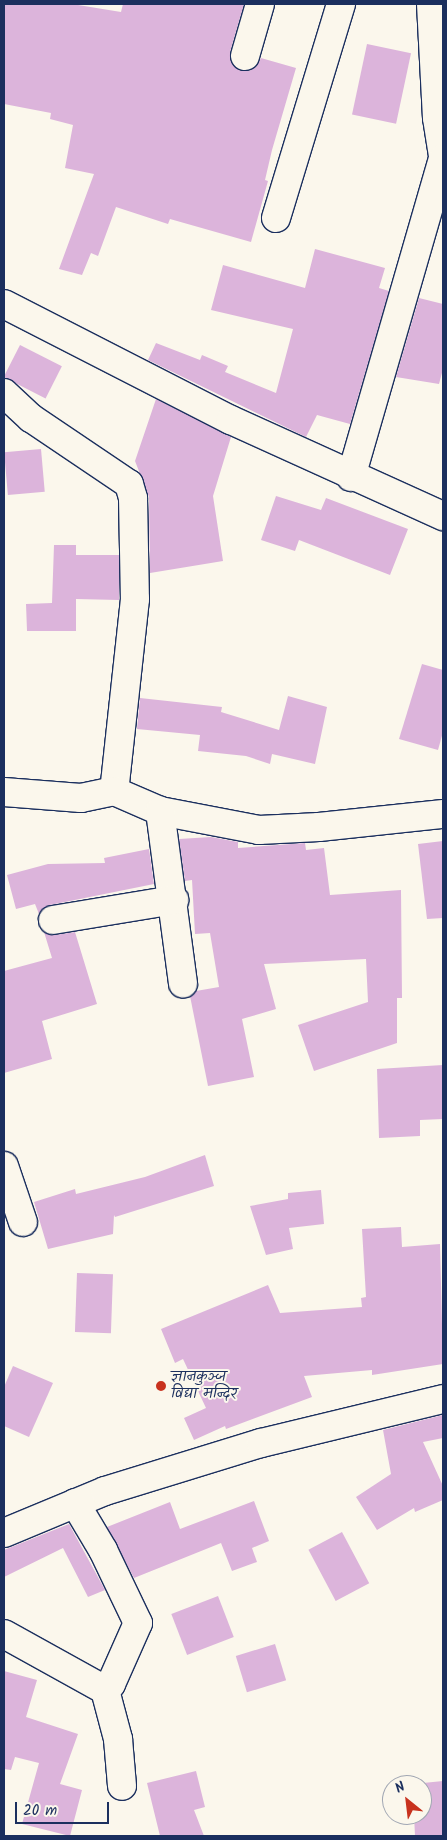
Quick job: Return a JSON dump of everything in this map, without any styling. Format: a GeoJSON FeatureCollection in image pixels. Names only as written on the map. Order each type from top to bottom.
{"type":"FeatureCollection","features":[{"type":"Feature","properties":{"kind":"street"},"geometry":{"type":"LineString","coordinates":[[245,56],[260,4]]}},
{"type":"Feature","properties":{"kind":"street"},"geometry":{"type":"LineString","coordinates":[[276,218],[341,4]]}},
{"type":"Feature","properties":{"kind":"street"},"geometry":{"type":"LineString","coordinates":[[431,4],[437,118],[443,154]]}},
{"type":"Feature","properties":{"kind":"street"},"geometry":{"type":"LineString","coordinates":[[351,477],[443,160]]}},
{"type":"Feature","properties":{"kind":"street"},"geometry":{"type":"LineString","coordinates":[[4,304],[205,407],[351,477],[443,516]]}},
{"type":"Feature","properties":{"kind":"street"},"geometry":{"type":"LineString","coordinates":[[4,393],[31,418],[129,484],[132,498],[135,599],[114,791]]}},
{"type":"Feature","properties":{"kind":"street"},"geometry":{"type":"LineString","coordinates":[[4,792],[81,798],[114,791],[160,811],[259,830],[319,827],[443,814]]}},
{"type":"Feature","properties":{"kind":"street"},"geometry":{"type":"LineString","coordinates":[[160,811],[174,900],[184,983]]}},
{"type":"Feature","properties":{"kind":"street"},"geometry":{"type":"LineString","coordinates":[[53,920],[174,900]]}},
{"type":"Feature","properties":{"kind":"street"},"geometry":{"type":"LineString","coordinates":[[4,1166],[23,1222]]}},
{"type":"Feature","properties":{"kind":"street"},"geometry":{"type":"LineString","coordinates":[[4,1533],[105,1491],[260,1442],[443,1399]]}},
{"type":"Feature","properties":{"kind":"street"},"geometry":{"type":"LineString","coordinates":[[74,1503],[103,1550],[138,1623],[111,1684],[104,1690]]}},
{"type":"Feature","properties":{"kind":"street"},"geometry":{"type":"LineString","coordinates":[[4,1634],[104,1690],[118,1739],[122,1786]]}},
{"type":"Feature","properties":{"kind":"building"},"geometry":{"type":"Polygon","coordinates":[[[4,4],[72,4],[121,12],[123,4],[244,4],[230,52],[233,66],[249,71],[256,67],[261,58],[296,68],[272,150],[265,180],[268,181],[251,242],[170,219],[168,224],[116,207],[98,256],[91,253],[82,275],[59,269],[94,174],[65,168],[73,125],[50,119],[51,113],[4,104],[4,4]]]}},
{"type":"Feature","properties":{"kind":"building"},"geometry":{"type":"Polygon","coordinates":[[[367,44],[411,53],[396,124],[352,114],[367,44]]]}},
{"type":"Feature","properties":{"kind":"building"},"geometry":{"type":"Polygon","coordinates":[[[315,249],[385,268],[379,288],[389,291],[350,424],[317,415],[306,437],[148,360],[156,343],[200,360],[202,355],[228,366],[225,372],[276,393],[293,329],[211,310],[223,265],[305,288],[315,249]]]}},
{"type":"Feature","properties":{"kind":"building"},"geometry":{"type":"Polygon","coordinates":[[[419,298],[443,304],[443,369],[439,384],[396,377],[419,298]]]}},
{"type":"Feature","properties":{"kind":"building"},"geometry":{"type":"Polygon","coordinates":[[[20,345],[62,366],[46,398],[4,377],[20,345]]]}},
{"type":"Feature","properties":{"kind":"building"},"geometry":{"type":"Polygon","coordinates":[[[156,399],[231,437],[213,496],[223,561],[150,573],[149,497],[135,461],[156,399]]]}},
{"type":"Feature","properties":{"kind":"building"},"geometry":{"type":"Polygon","coordinates":[[[41,449],[45,492],[8,495],[4,452],[41,449]]]}},
{"type":"Feature","properties":{"kind":"building"},"geometry":{"type":"Polygon","coordinates":[[[276,496],[321,510],[326,498],[408,529],[390,575],[299,540],[295,551],[261,540],[276,496]]]}},
{"type":"Feature","properties":{"kind":"building"},"geometry":{"type":"Polygon","coordinates":[[[54,545],[76,545],[76,555],[119,555],[119,600],[76,599],[76,631],[27,631],[26,604],[52,603],[54,545]]]}},
{"type":"Feature","properties":{"kind":"building"},"geometry":{"type":"Polygon","coordinates":[[[422,664],[443,670],[443,732],[438,750],[399,739],[422,664]]]}},
{"type":"Feature","properties":{"kind":"building"},"geometry":{"type":"Polygon","coordinates":[[[288,696],[327,707],[315,764],[272,754],[270,764],[246,756],[198,751],[200,735],[137,729],[140,698],[222,707],[221,712],[279,730],[288,696]]]}},
{"type":"Feature","properties":{"kind":"building"},"geometry":{"type":"Polygon","coordinates":[[[211,837],[238,842],[238,848],[305,843],[306,850],[324,848],[330,895],[401,890],[402,998],[397,998],[397,1043],[314,1071],[298,1025],[368,1002],[366,959],[264,964],[276,1009],[242,1019],[254,1077],[208,1086],[190,996],[196,991],[219,987],[210,933],[195,934],[192,880],[185,881],[179,839],[211,837]]]}},
{"type":"Feature","properties":{"kind":"building"},"geometry":{"type":"Polygon","coordinates":[[[443,841],[443,918],[427,919],[418,844],[443,841]]]}},
{"type":"Feature","properties":{"kind":"building"},"geometry":{"type":"Polygon","coordinates":[[[149,849],[154,884],[50,905],[39,914],[35,904],[16,909],[7,875],[48,864],[105,863],[104,858],[149,849]]]}},
{"type":"Feature","properties":{"kind":"building"},"geometry":{"type":"Polygon","coordinates":[[[44,932],[55,935],[75,932],[97,1004],[42,1021],[52,1059],[4,1073],[4,971],[52,958],[44,932]]]}},
{"type":"Feature","properties":{"kind":"building"},"geometry":{"type":"Polygon","coordinates":[[[443,1065],[443,1119],[420,1120],[420,1136],[379,1138],[377,1069],[443,1065]]]}},
{"type":"Feature","properties":{"kind":"building"},"geometry":{"type":"Polygon","coordinates":[[[205,1155],[214,1186],[115,1217],[114,1215],[113,1234],[48,1249],[34,1202],[75,1189],[76,1194],[145,1177],[205,1155]]]}},
{"type":"Feature","properties":{"kind":"building"},"geometry":{"type":"Polygon","coordinates":[[[321,1190],[324,1224],[289,1228],[293,1249],[266,1255],[250,1206],[288,1199],[288,1193],[321,1190]]]}},
{"type":"Feature","properties":{"kind":"building"},"geometry":{"type":"Polygon","coordinates":[[[401,1227],[402,1247],[440,1244],[443,1364],[372,1375],[372,1370],[304,1376],[312,1397],[226,1429],[225,1426],[194,1440],[184,1418],[206,1408],[183,1359],[175,1363],[161,1329],[268,1285],[280,1313],[362,1307],[361,1298],[366,1297],[362,1229],[401,1227]]]}},
{"type":"Feature","properties":{"kind":"building"},"geometry":{"type":"Polygon","coordinates":[[[77,1273],[113,1274],[111,1333],[75,1332],[77,1273]]]}},
{"type":"Feature","properties":{"kind":"building"},"geometry":{"type":"Polygon","coordinates":[[[13,1366],[53,1383],[29,1437],[4,1426],[4,1387],[13,1366]]]}},
{"type":"Feature","properties":{"kind":"building"},"geometry":{"type":"Polygon","coordinates":[[[443,1415],[443,1438],[423,1442],[443,1486],[443,1500],[415,1512],[414,1508],[377,1530],[356,1497],[391,1474],[383,1430],[443,1415]]]}},
{"type":"Feature","properties":{"kind":"building"},"geometry":{"type":"Polygon","coordinates":[[[254,1501],[269,1541],[252,1548],[257,1562],[232,1571],[221,1543],[134,1578],[107,1527],[170,1502],[180,1529],[254,1501]]]}},
{"type":"Feature","properties":{"kind":"building"},"geometry":{"type":"Polygon","coordinates":[[[69,1524],[105,1590],[88,1597],[63,1548],[4,1577],[4,1550],[69,1524]]]}},
{"type":"Feature","properties":{"kind":"building"},"geometry":{"type":"Polygon","coordinates":[[[342,1532],[369,1583],[336,1601],[308,1550],[342,1532]]]}},
{"type":"Feature","properties":{"kind":"building"},"geometry":{"type":"Polygon","coordinates":[[[218,1596],[234,1637],[187,1655],[171,1614],[218,1596]]]}},
{"type":"Feature","properties":{"kind":"building"},"geometry":{"type":"Polygon","coordinates":[[[275,1644],[286,1680],[247,1692],[236,1656],[275,1644]]]}},
{"type":"Feature","properties":{"kind":"building"},"geometry":{"type":"Polygon","coordinates":[[[4,1671],[37,1680],[26,1717],[78,1734],[60,1784],[82,1790],[70,1836],[22,1824],[39,1763],[15,1757],[11,1770],[4,1769],[4,1671]]]}},
{"type":"Feature","properties":{"kind":"building"},"geometry":{"type":"Polygon","coordinates":[[[196,1771],[205,1807],[194,1810],[204,1836],[160,1836],[147,1783],[196,1771]]]}},
{"type":"Feature","properties":{"kind":"building"},"geometry":{"type":"Polygon","coordinates":[[[443,1781],[443,1836],[415,1836],[414,1825],[432,1825],[432,1782],[443,1781]]]}},
{"type":"Feature","properties":{"kind":"place","name":"ज्ञानकुञ्‍ज विद्या मन्दिर"},"geometry":{"type":"Point","coordinates":[161,1386]}}]}
